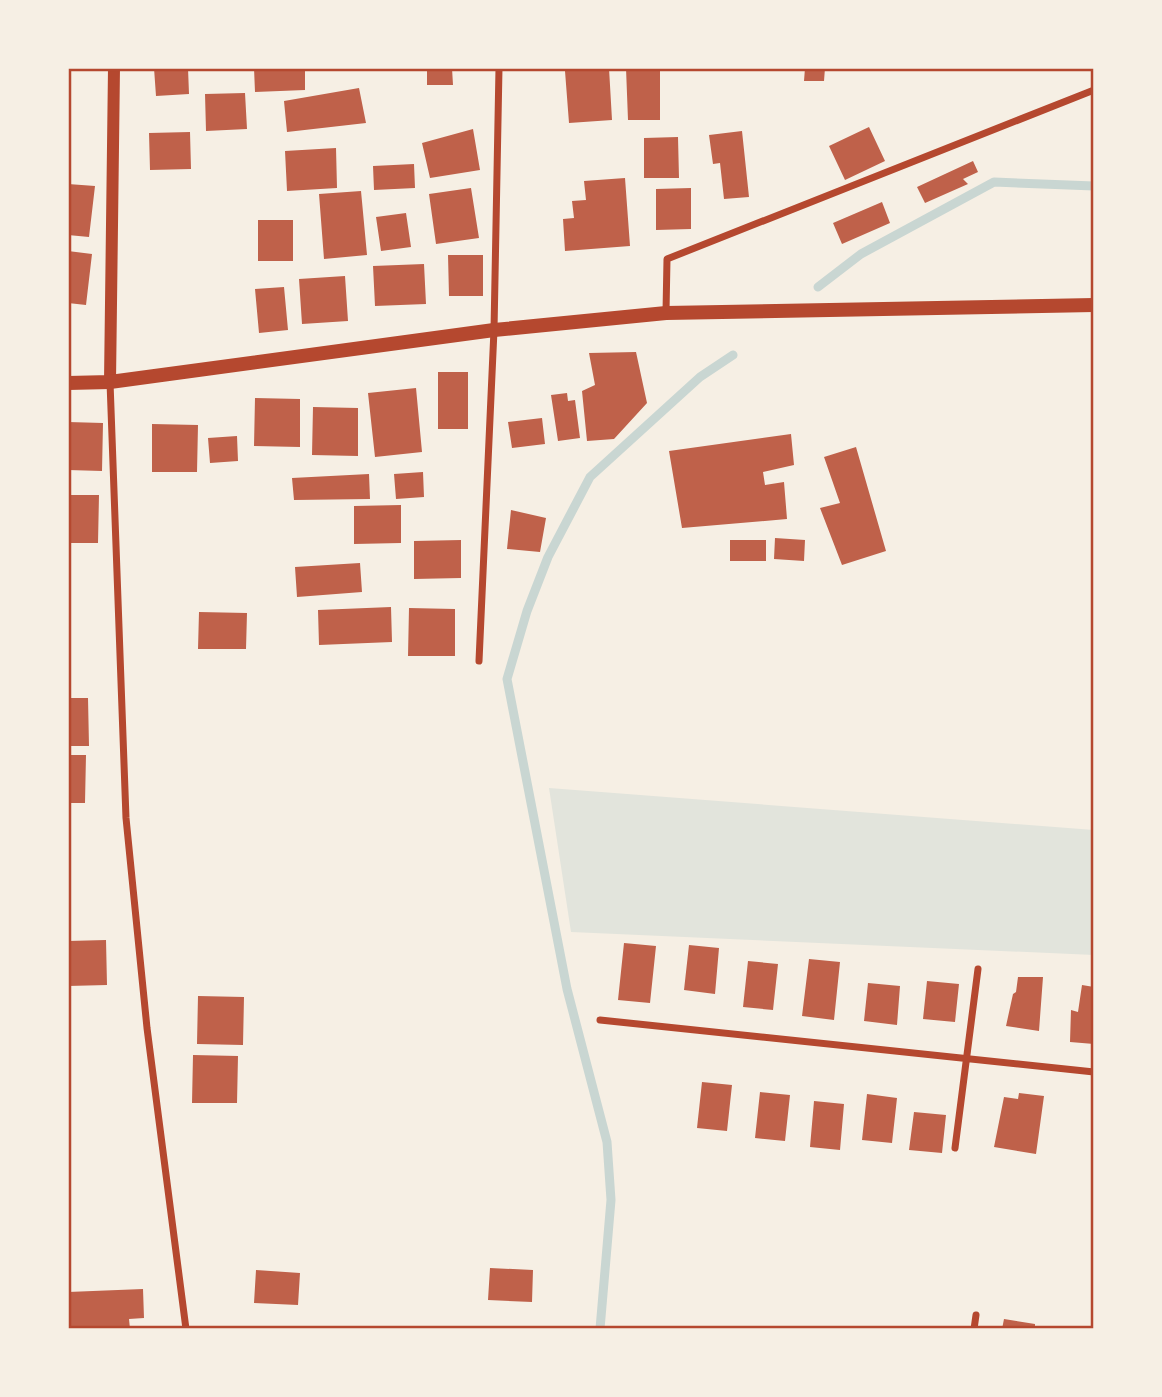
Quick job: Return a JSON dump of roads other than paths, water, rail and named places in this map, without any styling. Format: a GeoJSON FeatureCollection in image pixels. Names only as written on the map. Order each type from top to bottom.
{"type":"FeatureCollection","features":[{"type":"Feature","properties":{"kind":"main road"},"geometry":{"type":"LineString","coordinates":[[68,383],[110,382],[494,330],[666,313],[1094,304]]}},
{"type":"Feature","properties":{"kind":"street"},"geometry":{"type":"LineString","coordinates":[[114,68],[110,382],[126,818],[147,1028],[186,1329]]}},
{"type":"Feature","properties":{"kind":"street"},"geometry":{"type":"LineString","coordinates":[[479,661],[494,330],[499,68]]}},
{"type":"Feature","properties":{"kind":"street"},"geometry":{"type":"LineString","coordinates":[[666,313],[667,258],[1094,90]]}},
{"type":"Feature","properties":{"kind":"street"},"geometry":{"type":"LineString","coordinates":[[955,1148],[978,969]]}},
{"type":"Feature","properties":{"kind":"street"},"geometry":{"type":"LineString","coordinates":[[600,1020],[1094,1072]]}},
{"type":"Feature","properties":{"kind":"street"},"geometry":{"type":"LineString","coordinates":[[974,1329],[976,1315]]}},
{"type":"Feature","properties":{"kind":"waterway"},"geometry":{"type":"LineString","coordinates":[[818,287],[861,254],[994,182],[1094,186]]}},
{"type":"Feature","properties":{"kind":"waterway"},"geometry":{"type":"LineString","coordinates":[[600,1329],[611,1200],[607,1142],[567,989],[507,679],[527,611],[548,557],[590,477],[700,377],[733,355]]}}]}
